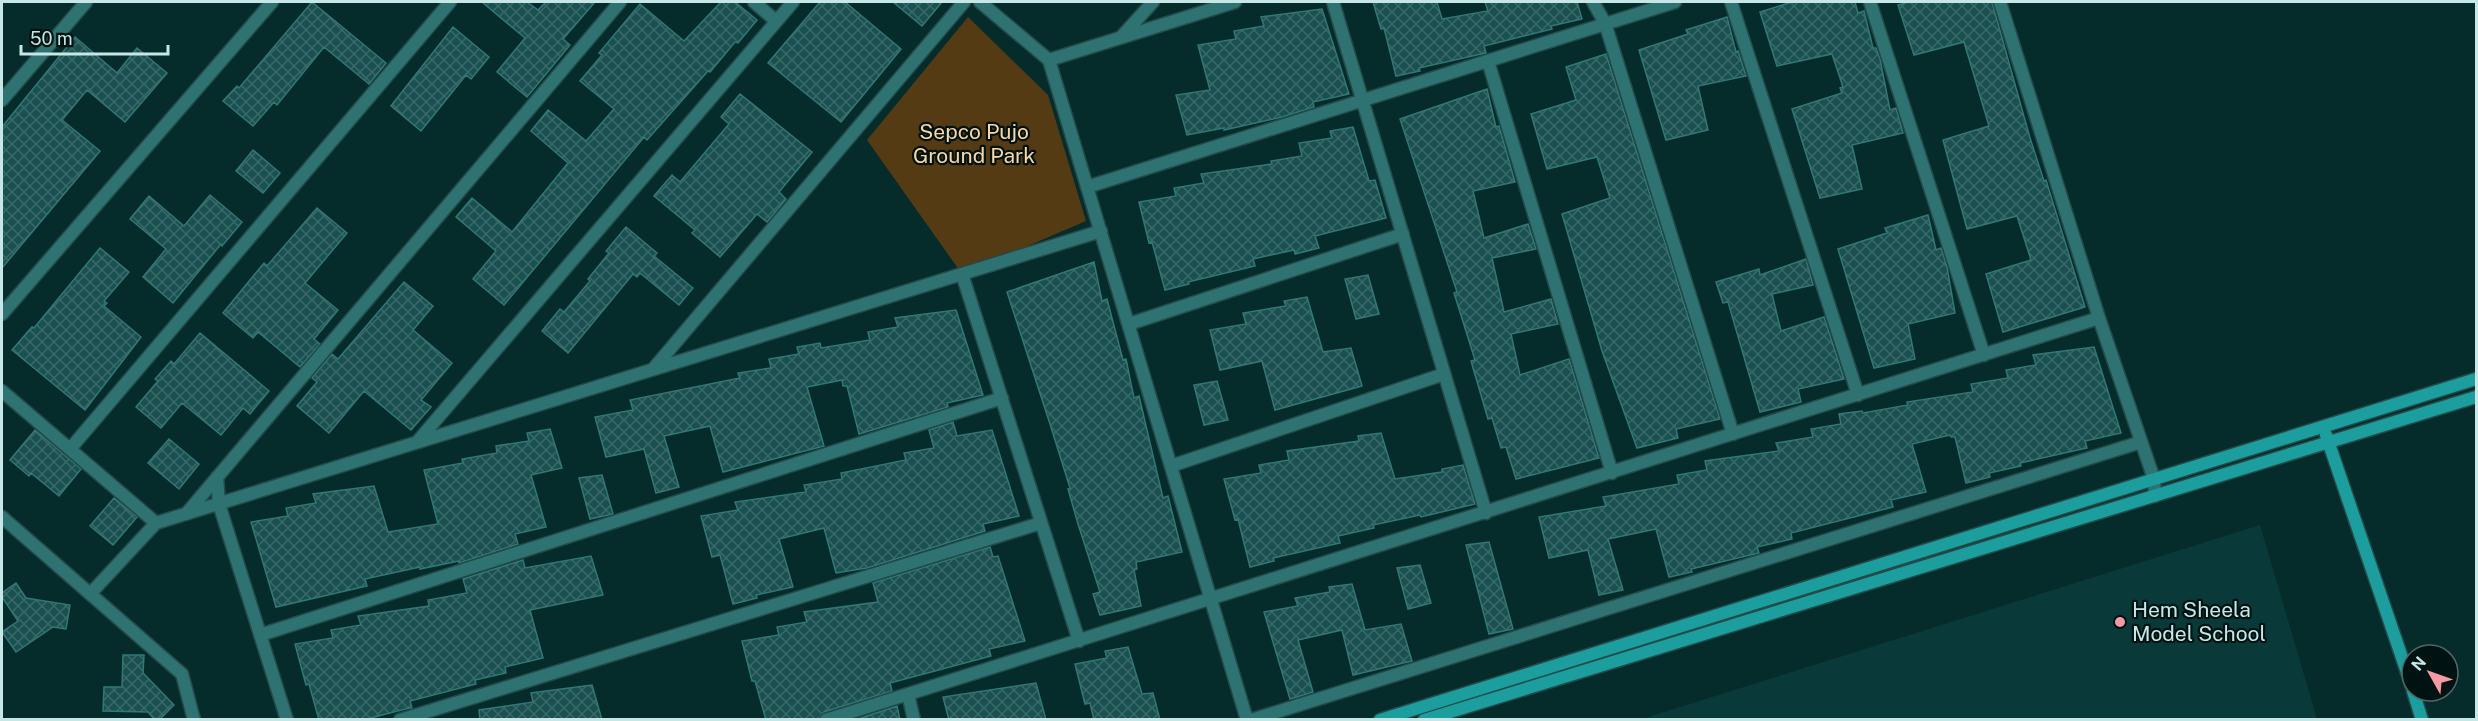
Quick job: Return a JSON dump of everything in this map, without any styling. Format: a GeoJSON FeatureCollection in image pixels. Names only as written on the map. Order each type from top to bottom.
{"type":"FeatureCollection","features":[{"type":"Feature","properties":{"kind":"street"},"geometry":{"type":"LineString","coordinates":[[2,100],[86,2]]}},
{"type":"Feature","properties":{"kind":"street"},"geometry":{"type":"LineString","coordinates":[[2,314],[272,2]]}},
{"type":"Feature","properties":{"kind":"street"},"geometry":{"type":"LineString","coordinates":[[70,449],[450,2]]}},
{"type":"Feature","properties":{"kind":"street"},"geometry":{"type":"LineString","coordinates":[[186,514],[620,2]]}},
{"type":"Feature","properties":{"kind":"street"},"geometry":{"type":"LineString","coordinates":[[753,2],[776,21]]}},
{"type":"Feature","properties":{"kind":"street"},"geometry":{"type":"LineString","coordinates":[[417,442],[793,2]]}},
{"type":"Feature","properties":{"kind":"street"},"geometry":{"type":"LineString","coordinates":[[654,369],[964,2]]}},
{"type":"Feature","properties":{"kind":"street"},"geometry":{"type":"LineString","coordinates":[[980,2],[1049,60],[1249,720],[2141,442]]}},
{"type":"Feature","properties":{"kind":"street"},"geometry":{"type":"LineString","coordinates":[[1121,37],[1153,2]]}},
{"type":"Feature","properties":{"kind":"street"},"geometry":{"type":"LineString","coordinates":[[1049,60],[1235,2]]}},
{"type":"Feature","properties":{"kind":"street"},"geometry":{"type":"LineString","coordinates":[[1333,2],[1486,513]]}},
{"type":"Feature","properties":{"kind":"street"},"geometry":{"type":"LineString","coordinates":[[1593,2],[1605,23],[1733,434]]}},
{"type":"Feature","properties":{"kind":"street"},"geometry":{"type":"LineString","coordinates":[[1087,187],[1675,2]]}},
{"type":"Feature","properties":{"kind":"street"},"geometry":{"type":"LineString","coordinates":[[1731,2],[1858,395]]}},
{"type":"Feature","properties":{"kind":"street"},"geometry":{"type":"LineString","coordinates":[[1870,2],[1984,355]]}},
{"type":"Feature","properties":{"kind":"street"},"geometry":{"type":"LineString","coordinates":[[2000,2],[2099,318],[2154,479],[2155,496]]}},
{"type":"Feature","properties":{"kind":"street"},"geometry":{"type":"LineString","coordinates":[[1488,61],[1612,473]]}},
{"type":"Feature","properties":{"kind":"street"},"geometry":{"type":"LineString","coordinates":[[90,594],[156,523],[1101,231]]}},
{"type":"Feature","properties":{"kind":"street"},"geometry":{"type":"LineString","coordinates":[[1129,324],[1403,234]]}},
{"type":"Feature","properties":{"kind":"street"},"geometry":{"type":"LineString","coordinates":[[962,274],[1079,641]]}},
{"type":"Feature","properties":{"kind":"street"},"geometry":{"type":"LineString","coordinates":[[826,720],[2099,318]]}},
{"type":"Feature","properties":{"kind":"street"},"geometry":{"type":"LineString","coordinates":[[1171,466],[1444,374]]}},
{"type":"Feature","properties":{"kind":"street"},"geometry":{"type":"LineString","coordinates":[[1380,720],[2476,379]]}},
{"type":"Feature","properties":{"kind":"street"},"geometry":{"type":"LineString","coordinates":[[2,391],[156,523]]}},
{"type":"Feature","properties":{"kind":"street"},"geometry":{"type":"LineString","coordinates":[[1424,720],[2476,397]]}},
{"type":"Feature","properties":{"kind":"street"},"geometry":{"type":"LineString","coordinates":[[260,635],[1002,398]]}},
{"type":"Feature","properties":{"kind":"street"},"geometry":{"type":"LineString","coordinates":[[2323,427],[2400,651]]}},
{"type":"Feature","properties":{"kind":"street"},"geometry":{"type":"LineString","coordinates":[[217,477],[219,504],[287,720]]}},
{"type":"Feature","properties":{"kind":"street"},"geometry":{"type":"LineString","coordinates":[[2,517],[182,674],[194,720]]}},
{"type":"Feature","properties":{"kind":"street"},"geometry":{"type":"LineString","coordinates":[[400,720],[1041,523]]}},
{"type":"Feature","properties":{"kind":"street"},"geometry":{"type":"LineString","coordinates":[[908,694],[914,720]]}},
{"type":"Feature","properties":{"kind":"street"},"geometry":{"type":"LineString","coordinates":[[2417,703],[2422,720]]}},
{"type":"Feature","properties":{"kind":"shaded area","name":"Hem Sheela Model School"},"geometry":{"type":"Polygon","coordinates":[[[2260,525],[2317,719],[1642,719],[2260,525]]]}},
{"type":"Feature","properties":{"kind":"green space","name":"Sepco Pujo Ground Park"},"geometry":{"type":"Polygon","coordinates":[[[968,17],[1048,95],[1086,221],[962,274],[867,140],[968,17]]]}},
{"type":"Feature","properties":{"kind":"building"},"geometry":{"type":"Polygon","coordinates":[[[312,2],[386,63],[369,84],[324,47],[277,105],[274,102],[253,126],[223,101],[237,86],[239,88],[312,2]]]}},
{"type":"Feature","properties":{"kind":"building"},"geometry":{"type":"Polygon","coordinates":[[[482,2],[527,2],[538,10],[546,2],[595,2],[563,39],[570,45],[527,97],[497,72],[525,38],[482,2]]]}},
{"type":"Feature","properties":{"kind":"building"},"geometry":{"type":"Polygon","coordinates":[[[721,2],[735,2],[757,20],[647,140],[644,137],[504,305],[473,279],[496,251],[456,217],[472,198],[512,232],[568,163],[531,131],[548,110],[586,141],[614,109],[580,81],[602,55],[599,53],[640,4],[684,41],[721,2]]]}},
{"type":"Feature","properties":{"kind":"building"},"geometry":{"type":"Polygon","coordinates":[[[820,2],[845,2],[901,49],[841,122],[768,63],[820,2]]]}},
{"type":"Feature","properties":{"kind":"building"},"geometry":{"type":"Polygon","coordinates":[[[893,2],[942,2],[922,26],[893,2]]]}},
{"type":"Feature","properties":{"kind":"building"},"geometry":{"type":"Polygon","coordinates":[[[1373,2],[1437,2],[1442,19],[1488,11],[1485,2],[1577,2],[1582,19],[1484,46],[1486,53],[1419,68],[1420,71],[1396,76],[1384,28],[1381,29],[1373,2]]]}},
{"type":"Feature","properties":{"kind":"building"},"geometry":{"type":"Polygon","coordinates":[[[1792,2],[1855,2],[1858,13],[1864,11],[1873,48],[1876,48],[1880,59],[1890,110],[1896,108],[1903,133],[1852,145],[1862,189],[1820,198],[1792,109],[1842,93],[1840,88],[1843,87],[1832,54],[1777,66],[1760,12],[1792,2]]]}},
{"type":"Feature","properties":{"kind":"building"},"geometry":{"type":"Polygon","coordinates":[[[1909,2],[1992,2],[2030,138],[2044,181],[2046,180],[2085,307],[2003,332],[1986,274],[2031,260],[2017,216],[1967,229],[1943,140],[1989,126],[1964,42],[1914,55],[1898,5],[1909,2]]]}},
{"type":"Feature","properties":{"kind":"building"},"geometry":{"type":"Polygon","coordinates":[[[1322,9],[1349,94],[1313,102],[1314,107],[1282,117],[1224,130],[1224,128],[1187,135],[1176,95],[1210,90],[1198,45],[1236,39],[1234,31],[1264,26],[1261,17],[1322,9]]]}},
{"type":"Feature","properties":{"kind":"building"},"geometry":{"type":"Polygon","coordinates":[[[1727,17],[1736,52],[1738,51],[1746,76],[1698,86],[1708,130],[1666,140],[1639,50],[1688,34],[1686,30],[1727,17]]]}},
{"type":"Feature","properties":{"kind":"building"},"geometry":{"type":"Polygon","coordinates":[[[453,27],[489,57],[471,79],[466,75],[421,131],[391,106],[453,27]]]}},
{"type":"Feature","properties":{"kind":"building"},"geometry":{"type":"Polygon","coordinates":[[[75,37],[117,73],[137,48],[167,73],[125,122],[87,90],[62,120],[100,151],[2,268],[2,127],[75,37]]]}},
{"type":"Feature","properties":{"kind":"building"},"geometry":{"type":"Polygon","coordinates":[[[1606,54],[1720,419],[1676,429],[1678,438],[1637,448],[1602,351],[1562,214],[1610,198],[1597,157],[1547,169],[1531,114],[1576,100],[1566,67],[1606,54]]]}},
{"type":"Feature","properties":{"kind":"building"},"geometry":{"type":"Polygon","coordinates":[[[1487,89],[1496,127],[1499,126],[1515,182],[1473,191],[1484,238],[1528,224],[1536,249],[1492,258],[1504,312],[1551,299],[1558,324],[1511,334],[1520,375],[1569,359],[1599,458],[1516,479],[1506,447],[1501,448],[1492,418],[1488,419],[1471,361],[1475,360],[1454,293],[1457,292],[1400,119],[1487,89]]]}},
{"type":"Feature","properties":{"kind":"building"},"geometry":{"type":"Polygon","coordinates":[[[740,94],[812,152],[779,192],[786,199],[767,222],[757,214],[720,257],[692,233],[695,230],[654,196],[672,175],[680,182],[729,124],[721,117],[740,94]]]}},
{"type":"Feature","properties":{"kind":"building"},"geometry":{"type":"Polygon","coordinates":[[[1353,127],[1369,181],[1375,180],[1386,218],[1315,236],[1319,248],[1295,254],[1294,250],[1253,259],[1255,266],[1188,282],[1189,284],[1165,290],[1152,242],[1149,243],[1139,202],[1176,196],[1174,188],[1204,183],[1201,174],[1272,164],[1271,161],[1302,156],[1299,143],[1332,138],[1330,131],[1353,127]]]}},
{"type":"Feature","properties":{"kind":"building"},"geometry":{"type":"Polygon","coordinates":[[[253,150],[280,173],[263,193],[236,171],[253,150]]]}},
{"type":"Feature","properties":{"kind":"building"},"geometry":{"type":"Polygon","coordinates":[[[210,195],[242,222],[173,303],[143,277],[166,249],[130,219],[149,196],[184,226],[210,195]]]}},
{"type":"Feature","properties":{"kind":"building"},"geometry":{"type":"Polygon","coordinates":[[[317,208],[347,233],[305,283],[338,310],[314,339],[320,344],[300,367],[258,332],[253,338],[223,313],[264,263],[267,266],[317,208]]]}},
{"type":"Feature","properties":{"kind":"building"},"geometry":{"type":"Polygon","coordinates":[[[1928,215],[1936,250],[1941,248],[1947,267],[1955,313],[1908,324],[1915,359],[1874,368],[1838,249],[1887,233],[1885,228],[1928,215]]]}},
{"type":"Feature","properties":{"kind":"building"},"geometry":{"type":"Polygon","coordinates":[[[626,227],[657,253],[654,256],[693,288],[679,305],[640,273],[637,277],[633,274],[568,353],[542,331],[560,309],[564,312],[590,281],[588,279],[609,253],[606,251],[626,227]]]}},
{"type":"Feature","properties":{"kind":"building"},"geometry":{"type":"Polygon","coordinates":[[[100,248],[129,272],[104,301],[107,303],[104,306],[141,337],[85,410],[12,350],[32,327],[34,328],[100,248]]]}},
{"type":"Feature","properties":{"kind":"building"},"geometry":{"type":"Polygon","coordinates":[[[1806,259],[1813,285],[1772,294],[1781,331],[1824,317],[1844,379],[1798,389],[1801,402],[1760,412],[1728,302],[1723,303],[1716,282],[1759,269],[1760,275],[1806,259]]]}},
{"type":"Feature","properties":{"kind":"building"},"geometry":{"type":"Polygon","coordinates":[[[1094,262],[1102,301],[1107,299],[1123,360],[1126,359],[1134,398],[1139,396],[1163,498],[1168,496],[1182,552],[1136,562],[1137,569],[1134,570],[1141,606],[1100,615],[1093,594],[1100,592],[1078,524],[1068,489],[1070,488],[1007,292],[1094,262]]]}},
{"type":"Feature","properties":{"kind":"building"},"geometry":{"type":"Polygon","coordinates":[[[1368,275],[1379,314],[1356,319],[1345,279],[1368,275]]]}},
{"type":"Feature","properties":{"kind":"building"},"geometry":{"type":"Polygon","coordinates":[[[404,282],[433,306],[413,330],[452,363],[421,400],[431,407],[411,430],[364,391],[329,433],[297,406],[317,382],[312,378],[332,354],[338,359],[404,282]]]}},
{"type":"Feature","properties":{"kind":"building"},"geometry":{"type":"Polygon","coordinates":[[[1307,297],[1323,352],[1351,348],[1362,386],[1275,410],[1262,361],[1220,370],[1210,330],[1246,324],[1243,313],[1286,306],[1284,301],[1307,297]]]}},
{"type":"Feature","properties":{"kind":"building"},"geometry":{"type":"Polygon","coordinates":[[[956,310],[983,395],[947,403],[948,407],[859,434],[847,386],[843,386],[842,380],[807,387],[824,446],[723,472],[710,426],[664,436],[679,487],[656,493],[644,449],[606,457],[595,417],[633,410],[630,400],[740,378],[738,373],[771,368],[769,359],[799,354],[797,347],[820,343],[821,348],[870,340],[868,332],[898,327],[895,318],[956,310]]]}},
{"type":"Feature","properties":{"kind":"building"},"geometry":{"type":"Polygon","coordinates":[[[200,333],[269,391],[250,414],[243,408],[221,435],[182,403],[161,428],[136,407],[158,381],[155,379],[171,361],[174,364],[200,333]]]}},
{"type":"Feature","properties":{"kind":"building"},"geometry":{"type":"Polygon","coordinates":[[[2094,347],[2121,433],[2085,441],[2087,448],[2020,463],[2021,466],[1989,473],[1990,477],[1966,483],[1955,437],[1950,435],[1912,444],[1926,492],[1891,500],[1893,507],[1791,533],[1792,539],[1757,547],[1759,553],[1691,569],[1692,572],[1669,577],[1656,529],[1608,539],[1623,590],[1599,595],[1588,550],[1549,558],[1539,517],[1606,506],[1603,497],[1679,484],[1677,475],[1707,470],[1705,461],[1779,451],[1776,443],[1813,437],[1811,429],[1841,424],[1839,414],[1862,411],[1863,413],[1908,405],[1907,402],[1973,392],[1971,384],[2008,378],[2006,370],[2036,365],[2033,355],[2094,347]]]}},
{"type":"Feature","properties":{"kind":"building"},"geometry":{"type":"Polygon","coordinates":[[[1217,381],[1228,420],[1204,425],[1194,385],[1217,381]]]}},
{"type":"Feature","properties":{"kind":"building"},"geometry":{"type":"Polygon","coordinates":[[[953,422],[957,436],[992,430],[1019,516],[983,524],[985,531],[867,568],[836,573],[824,528],[779,539],[793,587],[756,595],[757,598],[733,604],[720,555],[712,557],[701,516],[738,510],[735,502],[806,492],[804,485],[842,479],[841,473],[906,460],[904,453],[934,448],[929,430],[953,422]]]}},
{"type":"Feature","properties":{"kind":"building"},"geometry":{"type":"Polygon","coordinates":[[[550,429],[562,468],[531,475],[546,527],[515,534],[518,544],[459,563],[459,561],[420,569],[420,567],[365,579],[367,586],[276,607],[251,522],[288,516],[286,508],[316,503],[313,494],[374,486],[388,532],[438,524],[424,470],[463,463],[462,459],[497,453],[496,446],[529,441],[527,433],[550,429]]]}},
{"type":"Feature","properties":{"kind":"building"},"geometry":{"type":"Polygon","coordinates":[[[35,430],[81,469],[59,496],[31,473],[29,476],[10,460],[35,430]]]}},
{"type":"Feature","properties":{"kind":"building"},"geometry":{"type":"Polygon","coordinates":[[[1381,433],[1395,479],[1442,472],[1442,469],[1463,465],[1475,504],[1421,517],[1420,515],[1373,525],[1374,528],[1338,536],[1340,543],[1273,558],[1274,561],[1250,567],[1238,519],[1235,520],[1224,479],[1261,473],[1259,465],[1289,460],[1287,451],[1359,441],[1358,436],[1381,433]]]}},
{"type":"Feature","properties":{"kind":"building"},"geometry":{"type":"Polygon","coordinates":[[[169,439],[199,464],[179,489],[148,463],[169,439]]]}},
{"type":"Feature","properties":{"kind":"building"},"geometry":{"type":"Polygon","coordinates":[[[602,475],[613,514],[590,519],[579,478],[602,475]]]}},
{"type":"Feature","properties":{"kind":"building"},"geometry":{"type":"Polygon","coordinates":[[[114,498],[137,517],[113,545],[90,526],[114,498]]]}},
{"type":"Feature","properties":{"kind":"building"},"geometry":{"type":"Polygon","coordinates":[[[1489,542],[1513,629],[1489,634],[1466,545],[1489,542]]]}},
{"type":"Feature","properties":{"kind":"building"},"geometry":{"type":"Polygon","coordinates":[[[990,547],[993,557],[998,556],[1025,641],[989,649],[991,656],[890,683],[892,691],[824,712],[818,720],[766,720],[755,681],[752,681],[742,641],[779,635],[777,627],[807,622],[804,612],[878,602],[873,583],[990,547]]]}},
{"type":"Feature","properties":{"kind":"building"},"geometry":{"type":"Polygon","coordinates":[[[591,556],[603,595],[530,610],[543,658],[505,667],[506,673],[475,680],[476,684],[410,701],[412,708],[363,720],[319,720],[309,684],[306,685],[295,644],[333,638],[331,630],[361,625],[358,616],[429,606],[428,600],[467,593],[463,579],[523,560],[525,568],[591,556]]]}},
{"type":"Feature","properties":{"kind":"building"},"geometry":{"type":"Polygon","coordinates":[[[1420,565],[1431,603],[1408,609],[1397,568],[1420,565]]]}},
{"type":"Feature","properties":{"kind":"building"},"geometry":{"type":"Polygon","coordinates":[[[16,583],[26,598],[70,605],[66,629],[53,627],[16,652],[2,632],[18,621],[2,597],[2,593],[16,583]]]}},
{"type":"Feature","properties":{"kind":"building"},"geometry":{"type":"Polygon","coordinates":[[[1352,584],[1365,630],[1401,624],[1412,661],[1353,675],[1342,630],[1298,640],[1313,692],[1290,699],[1264,612],[1298,606],[1295,598],[1330,592],[1329,587],[1352,584]]]}},
{"type":"Feature","properties":{"kind":"building"},"geometry":{"type":"Polygon","coordinates":[[[1128,647],[1142,694],[1153,693],[1160,720],[1094,720],[1090,703],[1085,704],[1075,664],[1107,658],[1105,651],[1128,647]]]}},
{"type":"Feature","properties":{"kind":"building"},"geometry":{"type":"Polygon","coordinates":[[[123,655],[144,655],[143,673],[174,705],[159,720],[155,720],[148,712],[103,711],[104,687],[122,687],[123,655]]]}},
{"type":"Feature","properties":{"kind":"building"},"geometry":{"type":"Polygon","coordinates":[[[1036,683],[1046,720],[949,720],[943,697],[1036,683]]]}},
{"type":"Feature","properties":{"kind":"building"},"geometry":{"type":"Polygon","coordinates":[[[592,685],[602,720],[480,720],[479,710],[533,702],[531,693],[592,685]]]}},
{"type":"Feature","properties":{"kind":"building"},"geometry":{"type":"Polygon","coordinates":[[[897,706],[900,720],[855,720],[897,706]]]}},
{"type":"Feature","properties":{"kind":"place","name":"Hem Sheela Model School"},"geometry":{"type":"Point","coordinates":[2120,622]}}]}
